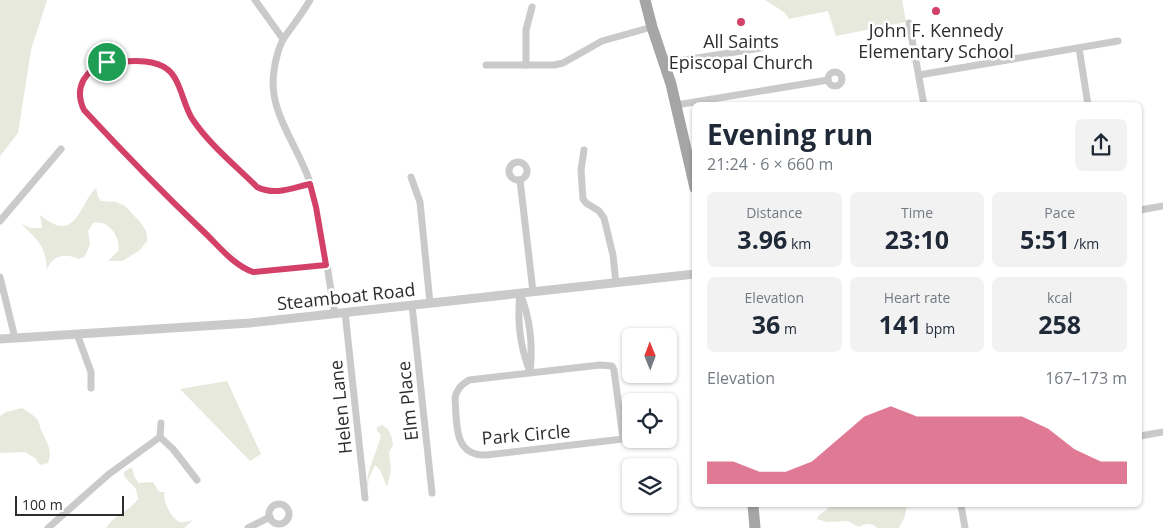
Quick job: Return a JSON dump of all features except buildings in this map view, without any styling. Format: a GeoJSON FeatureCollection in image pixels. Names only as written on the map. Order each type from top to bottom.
{"type":"FeatureCollection","features":[{"type":"Feature","properties":{"kind":"main road"},"geometry":{"type":"LineString","coordinates":[[645,0],[665,63],[692,175]]}},
{"type":"Feature","properties":{"kind":"main road"},"geometry":{"type":"LineString","coordinates":[[753,507],[755,528]]}},
{"type":"Feature","properties":{"kind":"street"},"geometry":{"type":"LineString","coordinates":[[255,0],[283,39]]}},
{"type":"Feature","properties":{"kind":"street"},"geometry":{"type":"LineString","coordinates":[[310,0],[300,18],[283,39],[274,70],[275,100],[280,118],[302,162],[310,184],[316,207],[335,314]]}},
{"type":"Feature","properties":{"kind":"street"},"geometry":{"type":"LineString","coordinates":[[526,64],[526,30],[532,7]]}},
{"type":"Feature","properties":{"kind":"street"},"geometry":{"type":"LineString","coordinates":[[909,23],[924,102]]}},
{"type":"Feature","properties":{"kind":"street"},"geometry":{"type":"LineString","coordinates":[[486,65],[563,63],[602,41],[652,27]]}},
{"type":"Feature","properties":{"kind":"street"},"geometry":{"type":"LineString","coordinates":[[919,75],[1118,41]]}},
{"type":"Feature","properties":{"kind":"street"},"geometry":{"type":"LineString","coordinates":[[665,63],[761,48]]}},
{"type":"Feature","properties":{"kind":"street"},"geometry":{"type":"LineString","coordinates":[[1079,48],[1088,102]]}},
{"type":"Feature","properties":{"kind":"street"},"geometry":{"type":"LineString","coordinates":[[310,184],[278,192],[266,192],[257,187],[200,129],[186,108],[173,75],[158,64],[146,62],[107,62],[90,71],[84,77],[80,90],[84,110],[188,217],[244,268],[253,272],[264,272],[326,265]]}},
{"type":"Feature","properties":{"kind":"street"},"geometry":{"type":"LineString","coordinates":[[694,102],[828,80]]}},
{"type":"Feature","properties":{"kind":"street"},"geometry":{"type":"LineString","coordinates":[[676,105],[692,102]]}},
{"type":"Feature","properties":{"kind":"street"},"geometry":{"type":"LineString","coordinates":[[0,221],[61,149]]}},
{"type":"Feature","properties":{"kind":"street"},"geometry":{"type":"LineString","coordinates":[[584,150],[581,170],[583,199],[586,204],[600,211],[604,218],[613,255],[616,283]]}},
{"type":"Feature","properties":{"kind":"street"},"geometry":{"type":"LineString","coordinates":[[411,177],[420,202],[430,303]]}},
{"type":"Feature","properties":{"kind":"street"},"geometry":{"type":"LineString","coordinates":[[520,180],[533,292]]}},
{"type":"Feature","properties":{"kind":"street"},"geometry":{"type":"LineString","coordinates":[[1142,210],[1163,206]]}},
{"type":"Feature","properties":{"kind":"street","name":"Steamboat Road"},"geometry":{"type":"LineString","coordinates":[[0,339],[250,323],[692,274]]}},
{"type":"Feature","properties":{"kind":"street"},"geometry":{"type":"LineString","coordinates":[[0,277],[15,338]]}},
{"type":"Feature","properties":{"kind":"street"},"geometry":{"type":"LineString","coordinates":[[520,293],[526,309],[532,355],[530,372]]}},
{"type":"Feature","properties":{"kind":"street","name":"Elm Place"},"geometry":{"type":"LineString","coordinates":[[412,305],[432,493]]}},
{"type":"Feature","properties":{"kind":"street","name":"Helen Lane"},"geometry":{"type":"LineString","coordinates":[[345,312],[365,498]]}},
{"type":"Feature","properties":{"kind":"street"},"geometry":{"type":"LineString","coordinates":[[77,334],[91,372],[91,388]]}},
{"type":"Feature","properties":{"kind":"street","name":"Park Circle"},"geometry":{"type":"LineString","coordinates":[[600,364],[612,366],[616,376],[622,439],[486,455],[477,455],[467,451],[461,444],[457,423],[455,398],[460,386],[476,378],[530,372],[600,364]]}},
{"type":"Feature","properties":{"kind":"street"},"geometry":{"type":"LineString","coordinates":[[48,528],[109,474],[160,437],[161,423]]}},
{"type":"Feature","properties":{"kind":"street"},"geometry":{"type":"LineString","coordinates":[[1142,436],[1163,432]]}},
{"type":"Feature","properties":{"kind":"street"},"geometry":{"type":"LineString","coordinates":[[160,437],[173,449],[198,480]]}},
{"type":"Feature","properties":{"kind":"street"},"geometry":{"type":"LineString","coordinates":[[961,507],[965,528]]}},
{"type":"Feature","properties":{"kind":"street"},"geometry":{"type":"LineString","coordinates":[[248,528],[270,517]]}},
{"type":"Feature","properties":{"kind":"shaded area"},"geometry":{"type":"Polygon","coordinates":[[[0,0],[47,0],[31,50],[18,133],[0,156],[0,0]]]}},
{"type":"Feature","properties":{"kind":"shaded area"},"geometry":{"type":"Polygon","coordinates":[[[765,0],[902,0],[906,22],[836,36],[828,11],[789,19],[784,12],[765,0]]]}},
{"type":"Feature","properties":{"kind":"shaded area"},"geometry":{"type":"Polygon","coordinates":[[[96,188],[101,201],[116,202],[125,206],[141,223],[146,231],[147,241],[140,250],[122,261],[108,261],[119,250],[119,244],[115,234],[108,226],[93,223],[88,231],[90,244],[84,257],[78,259],[69,256],[56,258],[47,270],[43,249],[21,224],[31,228],[42,228],[40,215],[54,224],[68,225],[79,214],[96,188]]]}},
{"type":"Feature","properties":{"kind":"shaded area"},"geometry":{"type":"Polygon","coordinates":[[[227,381],[261,454],[250,461],[180,389],[227,381]]]}},
{"type":"Feature","properties":{"kind":"shaded area"},"geometry":{"type":"Polygon","coordinates":[[[22,408],[33,415],[39,422],[49,447],[48,463],[40,465],[35,458],[25,452],[0,453],[0,416],[6,412],[22,408]]]}},
{"type":"Feature","properties":{"kind":"shaded area"},"geometry":{"type":"Polygon","coordinates":[[[382,425],[388,429],[392,438],[393,445],[389,452],[391,470],[387,487],[380,470],[375,465],[369,478],[367,489],[370,467],[381,435],[377,431],[377,427],[382,425]]]}},
{"type":"Feature","properties":{"kind":"shaded area"},"geometry":{"type":"Polygon","coordinates":[[[132,468],[135,478],[139,483],[153,482],[159,492],[165,492],[166,505],[177,521],[193,520],[184,528],[106,528],[138,499],[136,489],[124,476],[124,472],[132,468]]]}},
{"type":"Feature","properties":{"kind":"shaded area"},"geometry":{"type":"Polygon","coordinates":[[[830,507],[907,507],[905,516],[899,528],[877,528],[871,524],[859,527],[848,521],[827,522],[817,519],[819,515],[830,507]]]}},
{"type":"Feature","properties":{"kind":"place","name":"John F. Kennedy Elementary School"},"geometry":{"type":"Point","coordinates":[936,11]}},
{"type":"Feature","properties":{"kind":"place","name":"All Saints Episcopal Church"},"geometry":{"type":"Point","coordinates":[741,22]}},
{"type":"Feature","properties":{"kind":"route"},"geometry":{"type":"LineString","coordinates":[[107,62],[146,62],[158,64],[167,69],[173,75],[186,108],[200,129],[257,187],[266,192],[278,192],[310,184],[326,265],[253,272],[244,268],[233,259],[188,217],[84,110],[80,90],[84,77],[99,65],[107,62]]}}]}
